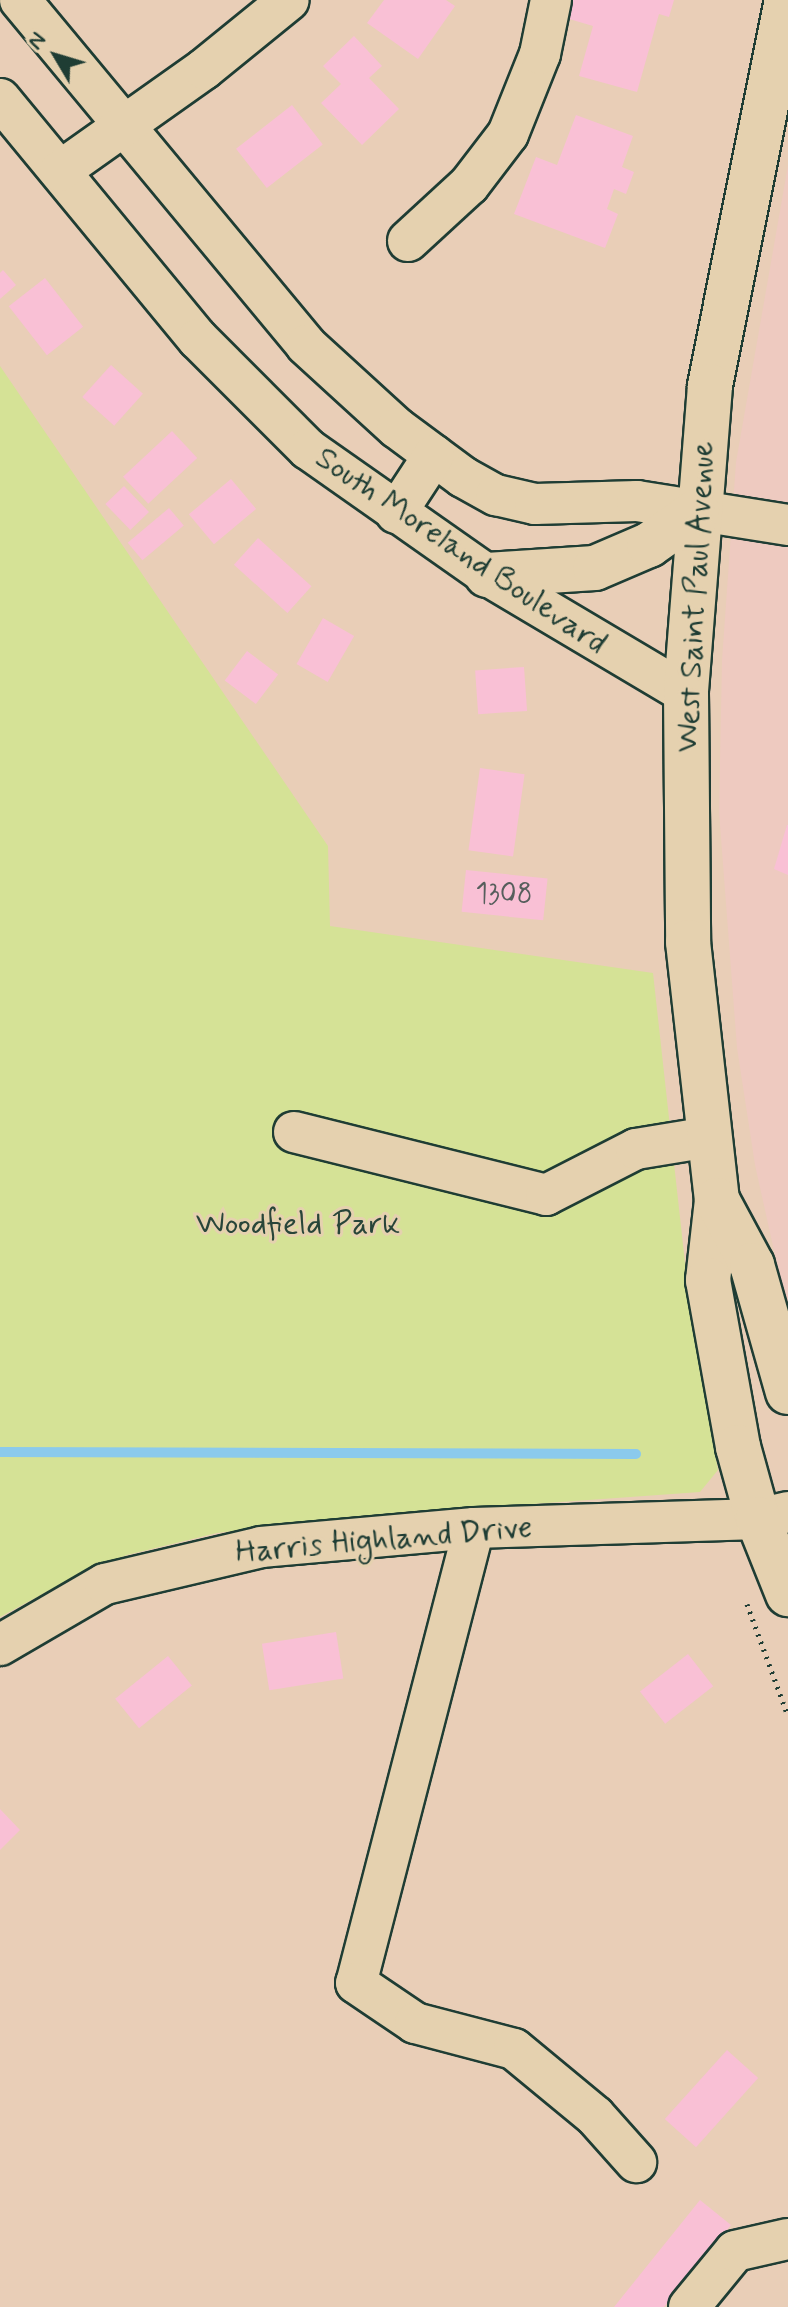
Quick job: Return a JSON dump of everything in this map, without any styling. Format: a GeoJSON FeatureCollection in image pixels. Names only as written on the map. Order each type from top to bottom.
{"type":"FeatureCollection","features":[{"type":"Feature","properties":{"kind":"main road","name":"West Saint Paul Avenue"},"geometry":{"type":"LineString","coordinates":[[787,0],[710,386],[697,511],[686,693],[688,942],[717,1200],[708,1280],[738,1447],[773,1516],[788,1594]]}},
{"type":"Feature","properties":{"kind":"main road"},"geometry":{"type":"LineString","coordinates":[[487,575],[595,568],[649,545],[697,511]]}},
{"type":"Feature","properties":{"kind":"main road","name":"West Saint Paul Avenue"},"geometry":{"type":"LineString","coordinates":[[717,1200],[752,1265],[788,1392]]}},
{"type":"Feature","properties":{"kind":"street","name":"South Moreland Boulevard"},"geometry":{"type":"LineString","coordinates":[[20,0],[306,345],[463,477],[515,501],[557,505],[637,501],[788,525]]}},
{"type":"Feature","properties":{"kind":"street"},"geometry":{"type":"LineString","coordinates":[[60,171],[289,0]]}},
{"type":"Feature","properties":{"kind":"street"},"geometry":{"type":"LineString","coordinates":[[408,241],[469,185],[508,134],[540,54],[551,0]]}},
{"type":"Feature","properties":{"kind":"street","name":"South Moreland Boulevard"},"geometry":{"type":"LineString","coordinates":[[0,99],[241,384],[308,449],[487,575],[686,693]]}},
{"type":"Feature","properties":{"kind":"street"},"geometry":{"type":"LineString","coordinates":[[396,513],[434,455]]}},
{"type":"Feature","properties":{"kind":"street"},"geometry":{"type":"LineString","coordinates":[[294,1132],[546,1195],[636,1149],[709,1137]]}},
{"type":"Feature","properties":{"kind":"street","name":"Harris Highland Drive"},"geometry":{"type":"LineString","coordinates":[[0,1645],[105,1584],[191,1560],[261,1547],[474,1528],[773,1516]]}},
{"type":"Feature","properties":{"kind":"street"},"geometry":{"type":"LineString","coordinates":[[474,1528],[356,1983],[415,2023],[514,2049],[595,2116],[636,2162]]}},
{"type":"Feature","properties":{"kind":"street"},"geometry":{"type":"LineString","coordinates":[[689,2307],[735,2251],[788,2239]]}},
{"type":"Feature","properties":{"kind":"path"},"geometry":{"type":"LineString","coordinates":[[741,1590],[788,1716]]}},
{"type":"Feature","properties":{"kind":"shaded area"},"geometry":{"type":"Polygon","coordinates":[[[788,165],[788,1314],[755,1165],[737,1048],[719,812],[722,660],[736,462],[788,165]]]}},
{"type":"Feature","properties":{"kind":"green space","name":"Woodfield Park"},"geometry":{"type":"Polygon","coordinates":[[[0,366],[328,846],[330,926],[653,973],[689,1299],[718,1470],[700,1492],[351,1517],[217,1533],[127,1555],[83,1572],[0,1617],[0,366]]]}},
{"type":"Feature","properties":{"kind":"building"},"geometry":{"type":"Polygon","coordinates":[[[384,0],[446,0],[455,6],[418,59],[367,23],[384,0]]]}},
{"type":"Feature","properties":{"kind":"building"},"geometry":{"type":"Polygon","coordinates":[[[571,0],[674,0],[669,17],[659,14],[637,92],[579,76],[593,26],[566,18],[571,0]]]}},
{"type":"Feature","properties":{"kind":"building"},"geometry":{"type":"Polygon","coordinates":[[[354,36],[382,66],[369,78],[399,109],[362,145],[321,103],[341,84],[323,66],[354,36]]]}},
{"type":"Feature","properties":{"kind":"building"},"geometry":{"type":"Polygon","coordinates":[[[292,105],[323,144],[267,188],[236,149],[292,105]]]}},
{"type":"Feature","properties":{"kind":"building"},"geometry":{"type":"Polygon","coordinates":[[[576,115],[633,136],[622,167],[634,172],[626,194],[614,189],[607,209],[618,214],[605,248],[514,214],[536,157],[557,165],[576,115]]]}},
{"type":"Feature","properties":{"kind":"building"},"geometry":{"type":"Polygon","coordinates":[[[3,270],[16,285],[0,299],[0,273],[3,270]]]}},
{"type":"Feature","properties":{"kind":"building"},"geometry":{"type":"Polygon","coordinates":[[[45,278],[83,327],[47,355],[9,306],[45,278]]]}},
{"type":"Feature","properties":{"kind":"building"},"geometry":{"type":"Polygon","coordinates":[[[111,365],[143,394],[114,426],[82,397],[111,365]]]}},
{"type":"Feature","properties":{"kind":"building"},"geometry":{"type":"Polygon","coordinates":[[[172,431],[197,458],[148,504],[123,477],[172,431]]]}},
{"type":"Feature","properties":{"kind":"building"},"geometry":{"type":"Polygon","coordinates":[[[231,479],[256,509],[214,544],[189,514],[231,479]]]}},
{"type":"Feature","properties":{"kind":"building"},"geometry":{"type":"Polygon","coordinates":[[[124,486],[149,512],[130,530],[105,504],[124,486]]]}},
{"type":"Feature","properties":{"kind":"building"},"geometry":{"type":"Polygon","coordinates":[[[169,508],[184,526],[142,560],[128,543],[169,508]]]}},
{"type":"Feature","properties":{"kind":"building"},"geometry":{"type":"Polygon","coordinates":[[[258,538],[312,586],[287,613],[234,565],[258,538]]]}},
{"type":"Feature","properties":{"kind":"building"},"geometry":{"type":"Polygon","coordinates":[[[323,618],[354,636],[328,682],[296,664],[323,618]]]}},
{"type":"Feature","properties":{"kind":"building"},"geometry":{"type":"Polygon","coordinates":[[[247,651],[278,674],[256,704],[225,681],[247,651]]]}},
{"type":"Feature","properties":{"kind":"building"},"geometry":{"type":"Polygon","coordinates":[[[524,667],[527,711],[478,714],[475,670],[524,667]]]}},
{"type":"Feature","properties":{"kind":"building"},"geometry":{"type":"Polygon","coordinates":[[[480,768],[525,774],[513,856],[468,850],[480,768]]]}},
{"type":"Feature","properties":{"kind":"building"},"geometry":{"type":"Polygon","coordinates":[[[788,825],[788,875],[774,869],[788,825]]]}},
{"type":"Feature","properties":{"kind":"building"},"geometry":{"type":"Polygon","coordinates":[[[466,870],[548,879],[543,920],[462,912],[466,870]]]}},
{"type":"Feature","properties":{"kind":"building"},"geometry":{"type":"Polygon","coordinates":[[[336,1632],[343,1678],[269,1690],[262,1644],[336,1632]]]}},
{"type":"Feature","properties":{"kind":"building"},"geometry":{"type":"Polygon","coordinates":[[[688,1654],[713,1686],[665,1724],[640,1692],[688,1654]]]}},
{"type":"Feature","properties":{"kind":"building"},"geometry":{"type":"Polygon","coordinates":[[[168,1656],[192,1686],[139,1728],[115,1699],[168,1656]]]}},
{"type":"Feature","properties":{"kind":"building"},"geometry":{"type":"Polygon","coordinates":[[[0,1809],[20,1830],[0,1850],[0,1809]]]}},
{"type":"Feature","properties":{"kind":"building"},"geometry":{"type":"Polygon","coordinates":[[[727,2050],[758,2078],[696,2147],[665,2119],[727,2050]]]}},
{"type":"Feature","properties":{"kind":"building"},"geometry":{"type":"Polygon","coordinates":[[[700,2200],[731,2225],[664,2307],[614,2307],[700,2200]]]}},
{"type":"Feature","properties":{"kind":"waterway"},"geometry":{"type":"LineString","coordinates":[[0,1452],[636,1454]]}}]}
